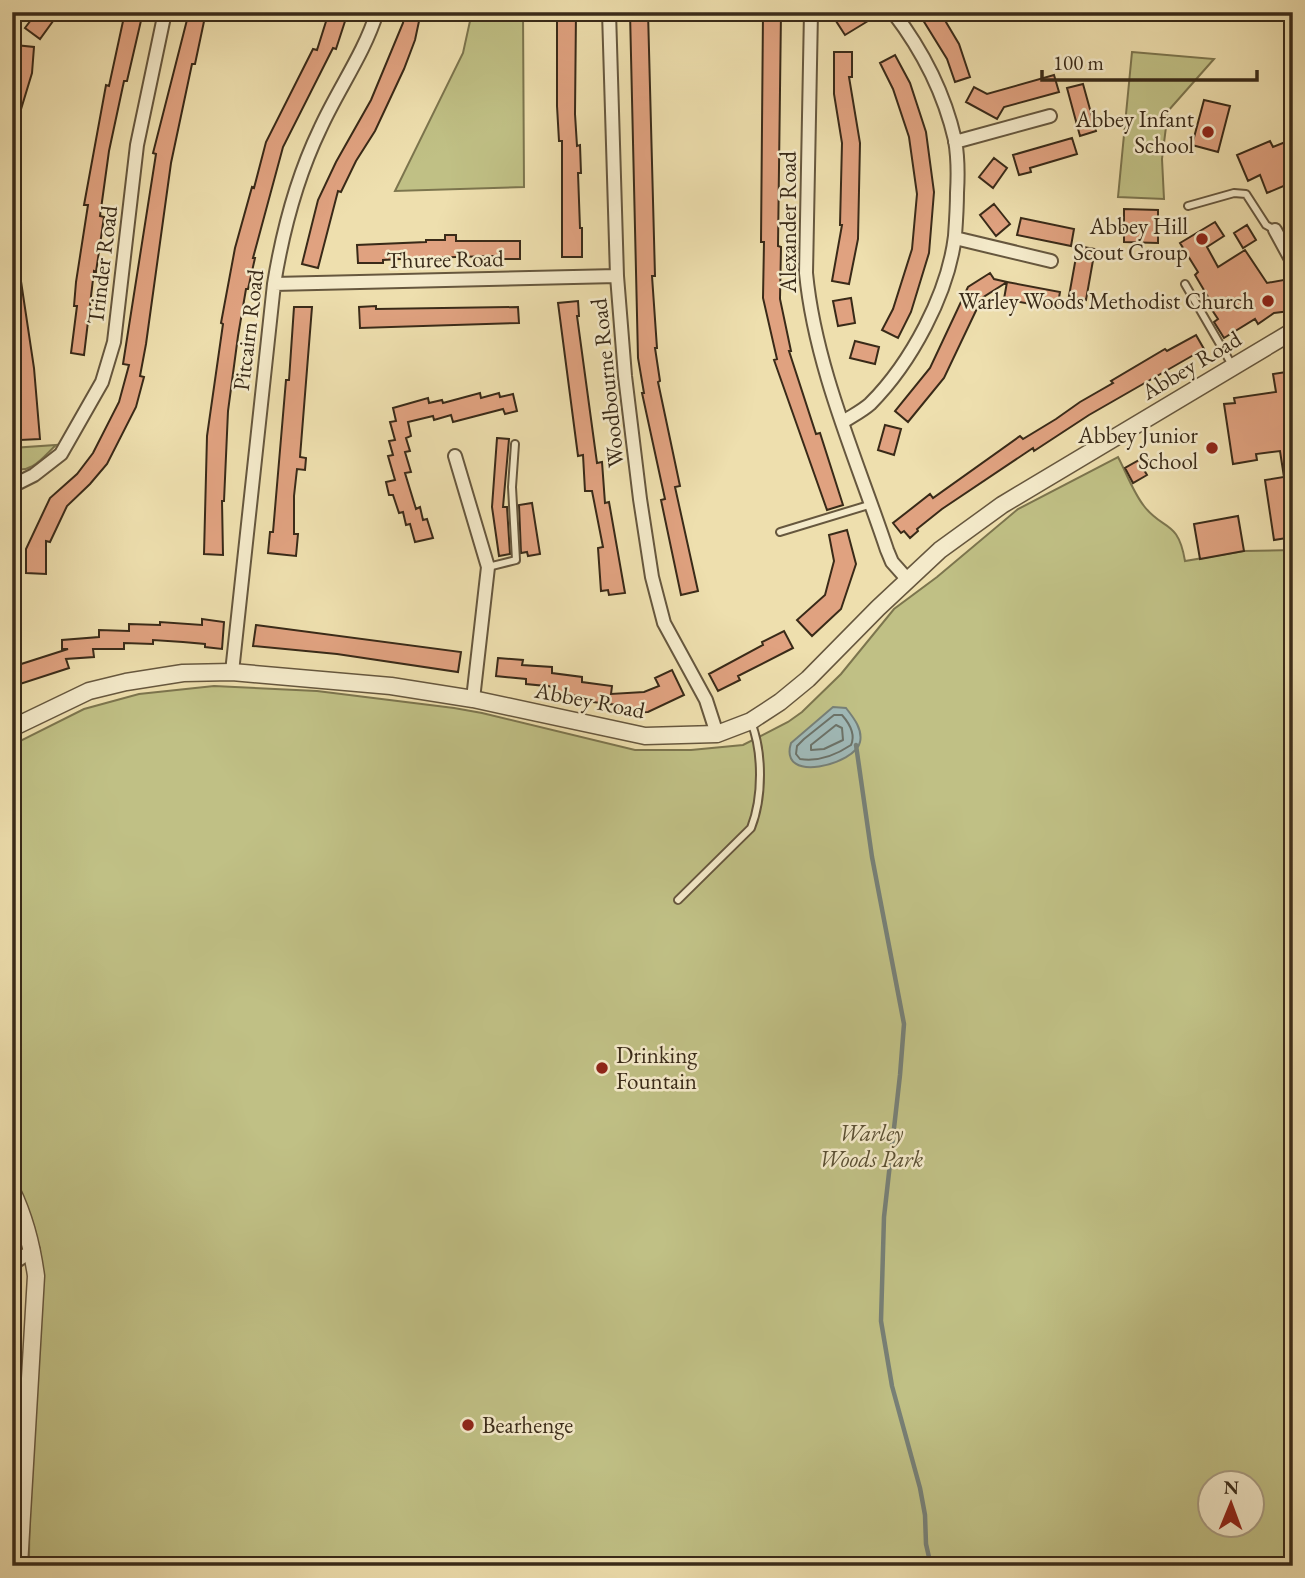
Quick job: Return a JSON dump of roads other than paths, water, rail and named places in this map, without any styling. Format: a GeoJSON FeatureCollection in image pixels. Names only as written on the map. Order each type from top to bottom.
{"type":"FeatureCollection","features":[{"type":"Feature","properties":{"kind":"street","name":"Trinder Road"},"geometry":{"type":"LineString","coordinates":[[12,486],[34,475],[61,454],[102,382],[114,342],[137,145],[165,12]]}},
{"type":"Feature","properties":{"kind":"street","name":"Pitcairn Road"},"geometry":{"type":"LineString","coordinates":[[232,672],[281,239],[294,190],[321,127],[358,60],[377,12]]}},
{"type":"Feature","properties":{"kind":"street","name":"Woodbourne Road"},"geometry":{"type":"LineString","coordinates":[[608,12],[617,276],[625,376],[652,577],[664,623],[706,700],[716,734]]}},
{"type":"Feature","properties":{"kind":"street","name":"Alexander Road"},"geometry":{"type":"LineString","coordinates":[[811,12],[806,273],[818,345],[892,562],[908,580]]}},
{"type":"Feature","properties":{"kind":"street"},"geometry":{"type":"LineString","coordinates":[[843,422],[867,406],[886,386],[919,338],[945,281],[955,238],[958,177],[955,142],[938,83],[914,40],[893,12]]}},
{"type":"Feature","properties":{"kind":"street"},"geometry":{"type":"LineString","coordinates":[[955,142],[1050,116]]}},
{"type":"Feature","properties":{"kind":"street"},"geometry":{"type":"LineString","coordinates":[[1275,230],[1293,263]]}},
{"type":"Feature","properties":{"kind":"street"},"geometry":{"type":"LineString","coordinates":[[955,238],[1051,261]]}},
{"type":"Feature","properties":{"kind":"street","name":"Thuree Road"},"geometry":{"type":"LineString","coordinates":[[274,284],[617,276]]}},
{"type":"Feature","properties":{"kind":"street","name":"Abbey Road"},"geometry":{"type":"LineString","coordinates":[[12,728],[89,691],[183,673],[232,672],[391,686],[473,699],[645,736],[716,734],[751,721],[780,702],[940,550],[1002,505],[1293,331]]}},
{"type":"Feature","properties":{"kind":"street"},"geometry":{"type":"LineString","coordinates":[[455,457],[488,567],[473,699]]}},
{"type":"Feature","properties":{"kind":"street"},"geometry":{"type":"LineString","coordinates":[[12,1191],[33,1250],[36,1276],[19,1566]]}},
{"type":"Feature","properties":{"kind":"street"},"geometry":{"type":"LineString","coordinates":[[12,1264],[33,1250]]}},
{"type":"Feature","properties":{"kind":"lane"},"geometry":{"type":"LineString","coordinates":[[1188,206],[1234,193],[1245,194],[1266,225],[1275,230]]}},
{"type":"Feature","properties":{"kind":"lane"},"geometry":{"type":"LineString","coordinates":[[1185,284],[1233,367]]}},
{"type":"Feature","properties":{"kind":"lane"},"geometry":{"type":"LineString","coordinates":[[488,567],[516,560],[512,487],[515,444]]}},
{"type":"Feature","properties":{"kind":"lane"},"geometry":{"type":"LineString","coordinates":[[780,532],[872,504]]}},
{"type":"Feature","properties":{"kind":"lane"},"geometry":{"type":"LineString","coordinates":[[678,900],[751,828],[759,793],[757,738],[751,721]]}},
{"type":"Feature","properties":{"kind":"water"},"geometry":{"type":"Polygon","coordinates":[[[833,707],[846,708],[857,724],[861,737],[855,750],[833,763],[806,767],[796,764],[790,756],[791,743],[833,707]]]}},
{"type":"Feature","properties":{"kind":"waterway"},"geometry":{"type":"LineString","coordinates":[[856,745],[872,857],[904,1024],[884,1217],[881,1321],[892,1386],[920,1488],[931,1566]]}},
{"type":"Feature","properties":{"kind":"place","name":"Abbey Infant School"},"geometry":{"type":"Point","coordinates":[1208,132]}},
{"type":"Feature","properties":{"kind":"place","name":"Abbey Hill Scout Group"},"geometry":{"type":"Point","coordinates":[1202,239]}},
{"type":"Feature","properties":{"kind":"place","name":"Warley Woods Methodist Church"},"geometry":{"type":"Point","coordinates":[1268,301]}},
{"type":"Feature","properties":{"kind":"place","name":"Abbey Junior School"},"geometry":{"type":"Point","coordinates":[1212,448]}},
{"type":"Feature","properties":{"kind":"place","name":"Drinking Fountain"},"geometry":{"type":"Point","coordinates":[602,1068]}},
{"type":"Feature","properties":{"kind":"place","name":"Bearhenge"},"geometry":{"type":"Point","coordinates":[468,1425]}},
{"type":"Feature","properties":{"kind":"park label","name":"Warley Woods Park"},"geometry":{"type":"Point","coordinates":[871,1146]}}]}
